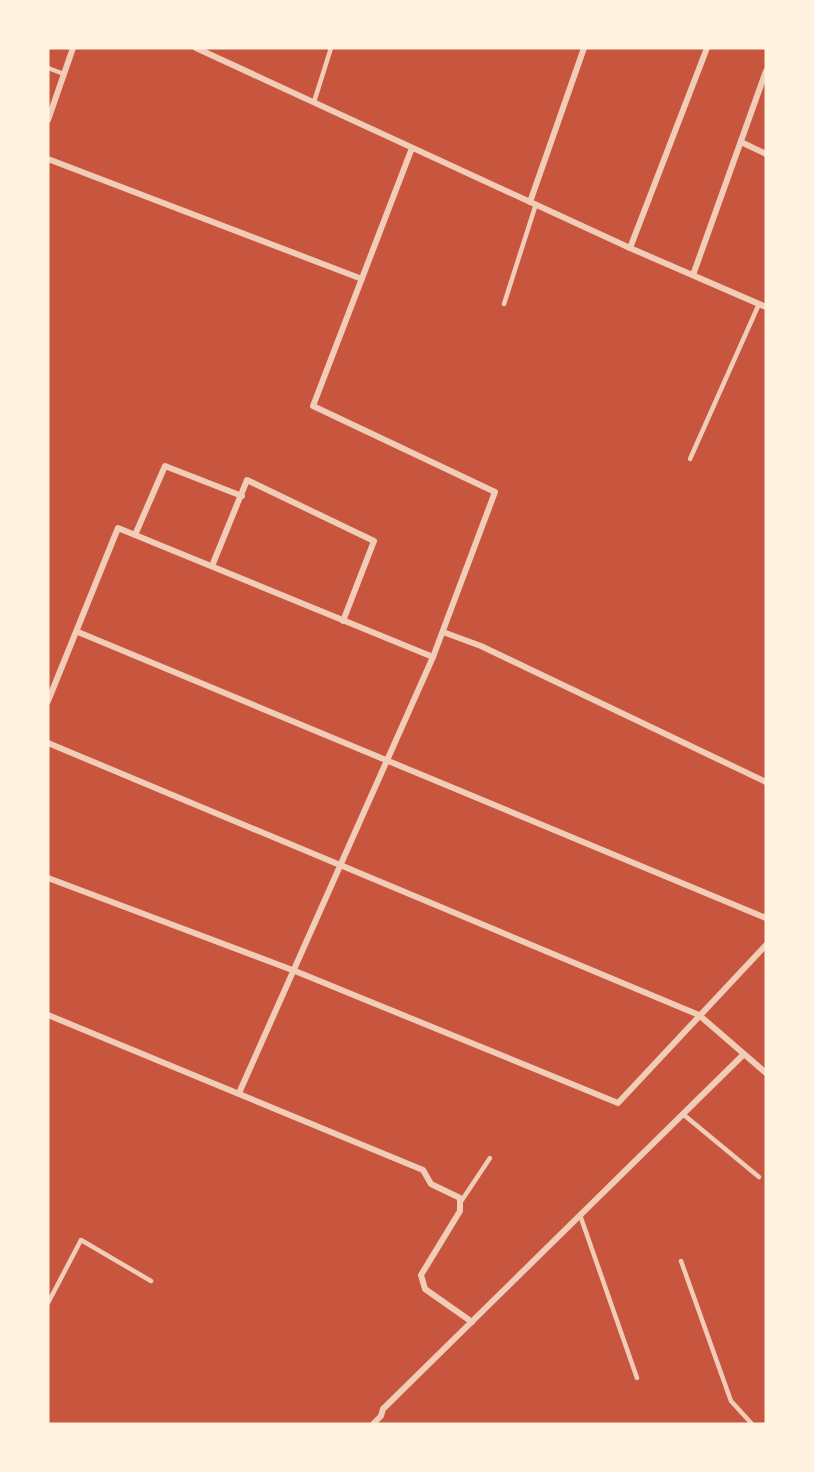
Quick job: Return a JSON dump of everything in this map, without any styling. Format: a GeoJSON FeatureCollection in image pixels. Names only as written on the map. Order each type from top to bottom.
{"type":"FeatureCollection","features":[{"type":"Feature","properties":{"kind":"street"},"geometry":{"type":"LineString","coordinates":[[48,120],[73,48]]}},
{"type":"Feature","properties":{"kind":"street"},"geometry":{"type":"LineString","coordinates":[[196,48],[630,248],[766,307]]}},
{"type":"Feature","properties":{"kind":"street"},"geometry":{"type":"LineString","coordinates":[[533,203],[584,48]]}},
{"type":"Feature","properties":{"kind":"street"},"geometry":{"type":"LineString","coordinates":[[630,248],[707,48]]}},
{"type":"Feature","properties":{"kind":"street"},"geometry":{"type":"LineString","coordinates":[[693,275],[766,71]]}},
{"type":"Feature","properties":{"kind":"street"},"geometry":{"type":"LineString","coordinates":[[741,142],[766,154]]}},
{"type":"Feature","properties":{"kind":"street"},"geometry":{"type":"LineString","coordinates":[[239,1093],[434,657],[495,492],[313,406],[412,148]]}},
{"type":"Feature","properties":{"kind":"street"},"geometry":{"type":"LineString","coordinates":[[48,159],[362,279]]}},
{"type":"Feature","properties":{"kind":"street"},"geometry":{"type":"LineString","coordinates":[[135,535],[165,466],[242,496]]}},
{"type":"Feature","properties":{"kind":"street"},"geometry":{"type":"LineString","coordinates":[[212,566],[247,480],[374,541],[343,621]]}},
{"type":"Feature","properties":{"kind":"street"},"geometry":{"type":"LineString","coordinates":[[48,701],[78,632],[118,528],[434,657]]}},
{"type":"Feature","properties":{"kind":"street"},"geometry":{"type":"LineString","coordinates":[[78,632],[766,918]]}},
{"type":"Feature","properties":{"kind":"street"},"geometry":{"type":"LineString","coordinates":[[443,632],[482,646],[766,782]]}},
{"type":"Feature","properties":{"kind":"street"},"geometry":{"type":"LineString","coordinates":[[48,743],[699,1015],[766,1073]]}},
{"type":"Feature","properties":{"kind":"street"},"geometry":{"type":"LineString","coordinates":[[48,878],[295,971],[618,1103],[766,945]]}},
{"type":"Feature","properties":{"kind":"street"},"geometry":{"type":"LineString","coordinates":[[48,1015],[423,1170],[431,1184],[460,1198],[460,1211],[421,1275],[424,1289],[472,1322]]}},
{"type":"Feature","properties":{"kind":"street"},"geometry":{"type":"LineString","coordinates":[[373,1424],[381,1416],[383,1409],[743,1055]]}},
{"type":"Feature","properties":{"kind":"street"},"geometry":{"type":"LineString","coordinates":[[381,1416],[384,1424]]}},
{"type":"Feature","properties":{"kind":"lane"},"geometry":{"type":"LineString","coordinates":[[314,102],[330,48]]}},
{"type":"Feature","properties":{"kind":"lane"},"geometry":{"type":"LineString","coordinates":[[48,68],[64,74]]}},
{"type":"Feature","properties":{"kind":"lane"},"geometry":{"type":"LineString","coordinates":[[504,304],[533,203]]}},
{"type":"Feature","properties":{"kind":"lane"},"geometry":{"type":"LineString","coordinates":[[690,459],[759,304]]}},
{"type":"Feature","properties":{"kind":"lane"},"geometry":{"type":"LineString","coordinates":[[684,1115],[759,1177]]}},
{"type":"Feature","properties":{"kind":"lane"},"geometry":{"type":"LineString","coordinates":[[460,1203],[490,1158]]}},
{"type":"Feature","properties":{"kind":"lane"},"geometry":{"type":"LineString","coordinates":[[580,1215],[636,1378]]}},
{"type":"Feature","properties":{"kind":"lane"},"geometry":{"type":"LineString","coordinates":[[48,1303],[81,1240],[151,1281]]}},
{"type":"Feature","properties":{"kind":"lane"},"geometry":{"type":"LineString","coordinates":[[681,1261],[731,1401],[752,1424]]}}]}
